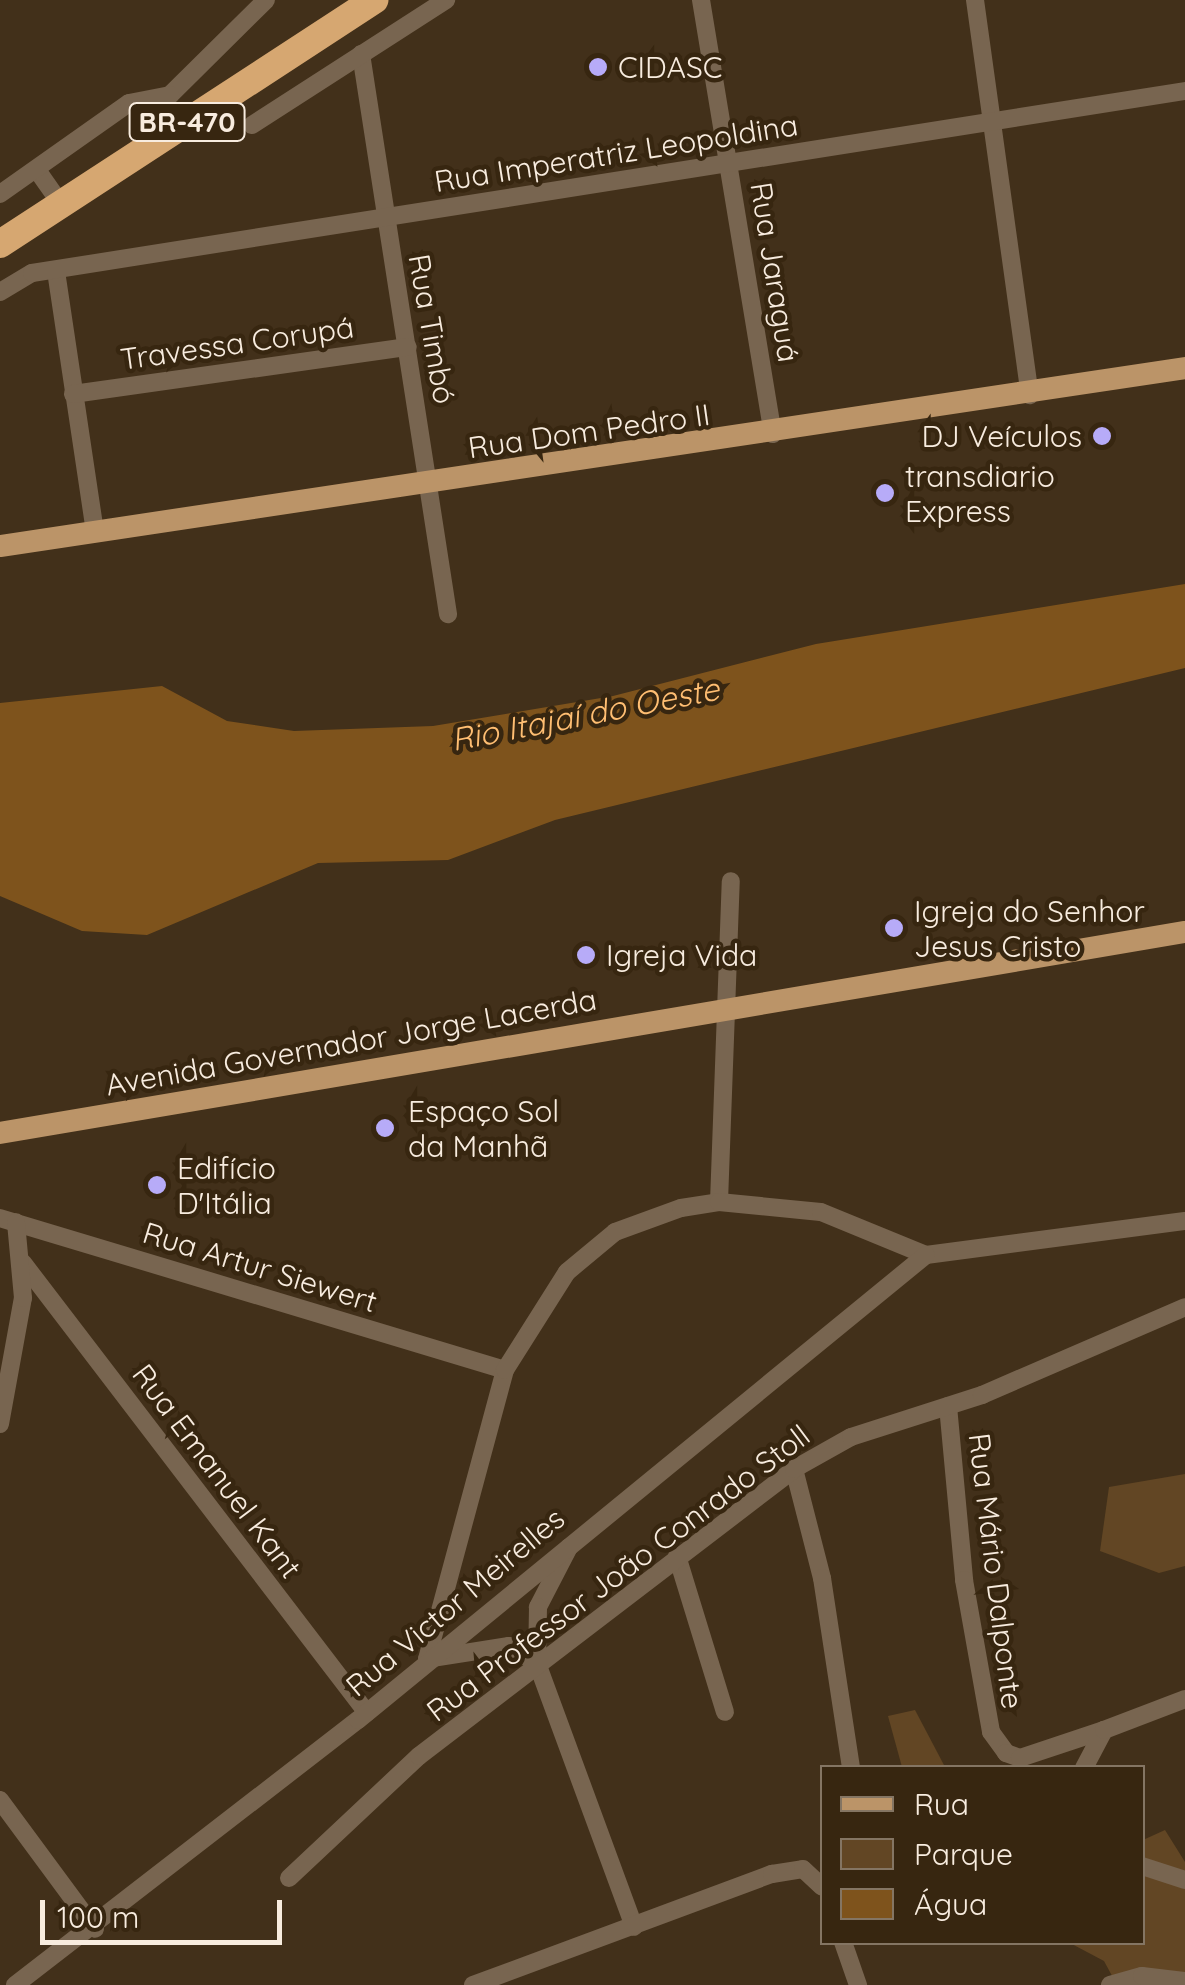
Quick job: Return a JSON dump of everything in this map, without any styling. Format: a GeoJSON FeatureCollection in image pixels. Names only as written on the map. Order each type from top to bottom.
{"type":"FeatureCollection","features":[{"type":"Feature","properties":{"kind":"highway","name":"BR-470"},"geometry":{"type":"LineString","coordinates":[[0,244],[374,0]]}},
{"type":"Feature","properties":{"kind":"main road","name":"Rua Dom Pedro II"},"geometry":{"type":"LineString","coordinates":[[0,546],[773,434],[1185,368]]}},
{"type":"Feature","properties":{"kind":"main road","name":"Avenida Governador Jorge Lacerda"},"geometry":{"type":"LineString","coordinates":[[0,1133],[1185,932]]}},
{"type":"Feature","properties":{"kind":"street"},"geometry":{"type":"LineString","coordinates":[[0,194],[129,104],[170,95],[266,0]]}},
{"type":"Feature","properties":{"kind":"street"},"geometry":{"type":"LineString","coordinates":[[252,125],[446,0]]}},
{"type":"Feature","properties":{"kind":"street","name":"Rua Jaraguá"},"geometry":{"type":"LineString","coordinates":[[701,0],[773,434]]}},
{"type":"Feature","properties":{"kind":"street"},"geometry":{"type":"LineString","coordinates":[[975,0],[1030,395]]}},
{"type":"Feature","properties":{"kind":"street","name":"Rua Timbó"},"geometry":{"type":"LineString","coordinates":[[361,54],[448,614]]}},
{"type":"Feature","properties":{"kind":"street","name":"Rua Imperatriz Leopoldina"},"geometry":{"type":"LineString","coordinates":[[0,292],[22,276],[384,215],[730,166],[1185,91]]}},
{"type":"Feature","properties":{"kind":"street"},"geometry":{"type":"LineString","coordinates":[[170,95],[193,118]]}},
{"type":"Feature","properties":{"kind":"street"},"geometry":{"type":"LineString","coordinates":[[37,170],[61,204]]}},
{"type":"Feature","properties":{"kind":"street"},"geometry":{"type":"LineString","coordinates":[[56,271],[95,532]]}},
{"type":"Feature","properties":{"kind":"street","name":"Travessa Corupá"},"geometry":{"type":"LineString","coordinates":[[73,394],[408,347]]}},
{"type":"Feature","properties":{"kind":"street"},"geometry":{"type":"LineString","coordinates":[[719,1202],[730,881]]}},
{"type":"Feature","properties":{"kind":"street"},"geometry":{"type":"LineString","coordinates":[[535,1627],[509,1646],[427,1659],[505,1370],[545,1298],[588,1252],[648,1218],[719,1202],[821,1212],[926,1255],[1185,1222]]}},
{"type":"Feature","properties":{"kind":"street"},"geometry":{"type":"LineString","coordinates":[[0,1424],[20,1336],[22,1263],[8,1220]]}},
{"type":"Feature","properties":{"kind":"street","name":"Rua Artur Siewert"},"geometry":{"type":"LineString","coordinates":[[8,1220],[505,1370]]}},
{"type":"Feature","properties":{"kind":"street","name":"Rua Victor Meirelles"},"geometry":{"type":"LineString","coordinates":[[15,1985],[95,1929],[367,1712],[574,1536],[926,1255]]}},
{"type":"Feature","properties":{"kind":"street","name":"Rua Emanuel Kant"},"geometry":{"type":"LineString","coordinates":[[22,1263],[367,1712]]}},
{"type":"Feature","properties":{"kind":"street","name":"Rua Professor João Conrado Stoll"},"geometry":{"type":"LineString","coordinates":[[289,1878],[384,1786],[538,1663],[794,1469],[851,1437],[948,1406],[1185,1307]]}},
{"type":"Feature","properties":{"kind":"street","name":"Rua Mário Dalponte"},"geometry":{"type":"LineString","coordinates":[[948,1406],[986,1720],[1006,1754],[1032,1762],[1185,1699]]}},
{"type":"Feature","properties":{"kind":"street"},"geometry":{"type":"LineString","coordinates":[[794,1469],[822,1578],[851,1765]]}},
{"type":"Feature","properties":{"kind":"street"},"geometry":{"type":"LineString","coordinates":[[574,1536],[535,1627],[538,1663],[634,1927]]}},
{"type":"Feature","properties":{"kind":"street"},"geometry":{"type":"LineString","coordinates":[[677,1556],[725,1712]]}},
{"type":"Feature","properties":{"kind":"street"},"geometry":{"type":"LineString","coordinates":[[509,1646],[538,1663]]}},
{"type":"Feature","properties":{"kind":"street"},"geometry":{"type":"LineString","coordinates":[[1086,1765],[1104,1730]]}},
{"type":"Feature","properties":{"kind":"street"},"geometry":{"type":"LineString","coordinates":[[0,1800],[95,1929]]}},
{"type":"Feature","properties":{"kind":"street"},"geometry":{"type":"LineString","coordinates":[[1145,1867],[1185,1880]]}},
{"type":"Feature","properties":{"kind":"street"},"geometry":{"type":"LineString","coordinates":[[473,1985],[516,1978],[772,1874],[803,1869],[820,1885]]}},
{"type":"Feature","properties":{"kind":"street"},"geometry":{"type":"LineString","coordinates":[[843,1945],[858,1985]]}},
{"type":"Feature","properties":{"kind":"street"},"geometry":{"type":"LineString","coordinates":[[1110,1985],[1142,1976],[1185,1981]]}},
{"type":"Feature","properties":{"kind":"green space"},"geometry":{"type":"Polygon","coordinates":[[[1185,1474],[1185,1566],[1159,1573],[1100,1551],[1109,1487],[1185,1474]]]}},
{"type":"Feature","properties":{"kind":"green space"},"geometry":{"type":"Polygon","coordinates":[[[915,1710],[944,1765],[901,1765],[888,1716],[915,1710]]]}},
{"type":"Feature","properties":{"kind":"green space"},"geometry":{"type":"Polygon","coordinates":[[[1165,1830],[1185,1862],[1185,1985],[1117,1985],[1104,1961],[1074,1945],[1145,1945],[1145,1839],[1165,1830]]]}},
{"type":"Feature","properties":{"kind":"water","name":"Rio Itajaí do Oeste"},"geometry":{"type":"Polygon","coordinates":[[[1185,584],[1185,668],[555,820],[448,860],[318,863],[147,935],[82,931],[0,896],[0,703],[162,686],[227,721],[294,731],[433,726],[613,696],[816,644],[1185,584]]]}},
{"type":"Feature","properties":{"kind":"place","name":"CIDASC"},"geometry":{"type":"Point","coordinates":[598,67]}},
{"type":"Feature","properties":{"kind":"place","name":"DJ Veículos"},"geometry":{"type":"Point","coordinates":[1102,436]}},
{"type":"Feature","properties":{"kind":"place","name":"transdiario Express"},"geometry":{"type":"Point","coordinates":[885,493]}},
{"type":"Feature","properties":{"kind":"place","name":"Igreja do Senhor Jesus Cristo"},"geometry":{"type":"Point","coordinates":[894,928]}},
{"type":"Feature","properties":{"kind":"place","name":"Igreja Vida"},"geometry":{"type":"Point","coordinates":[586,955]}},
{"type":"Feature","properties":{"kind":"place","name":"Espaço Sol da Manhã"},"geometry":{"type":"Point","coordinates":[385,1128]}},
{"type":"Feature","properties":{"kind":"place","name":"Edifício D'Itália"},"geometry":{"type":"Point","coordinates":[157,1185]}}]}
